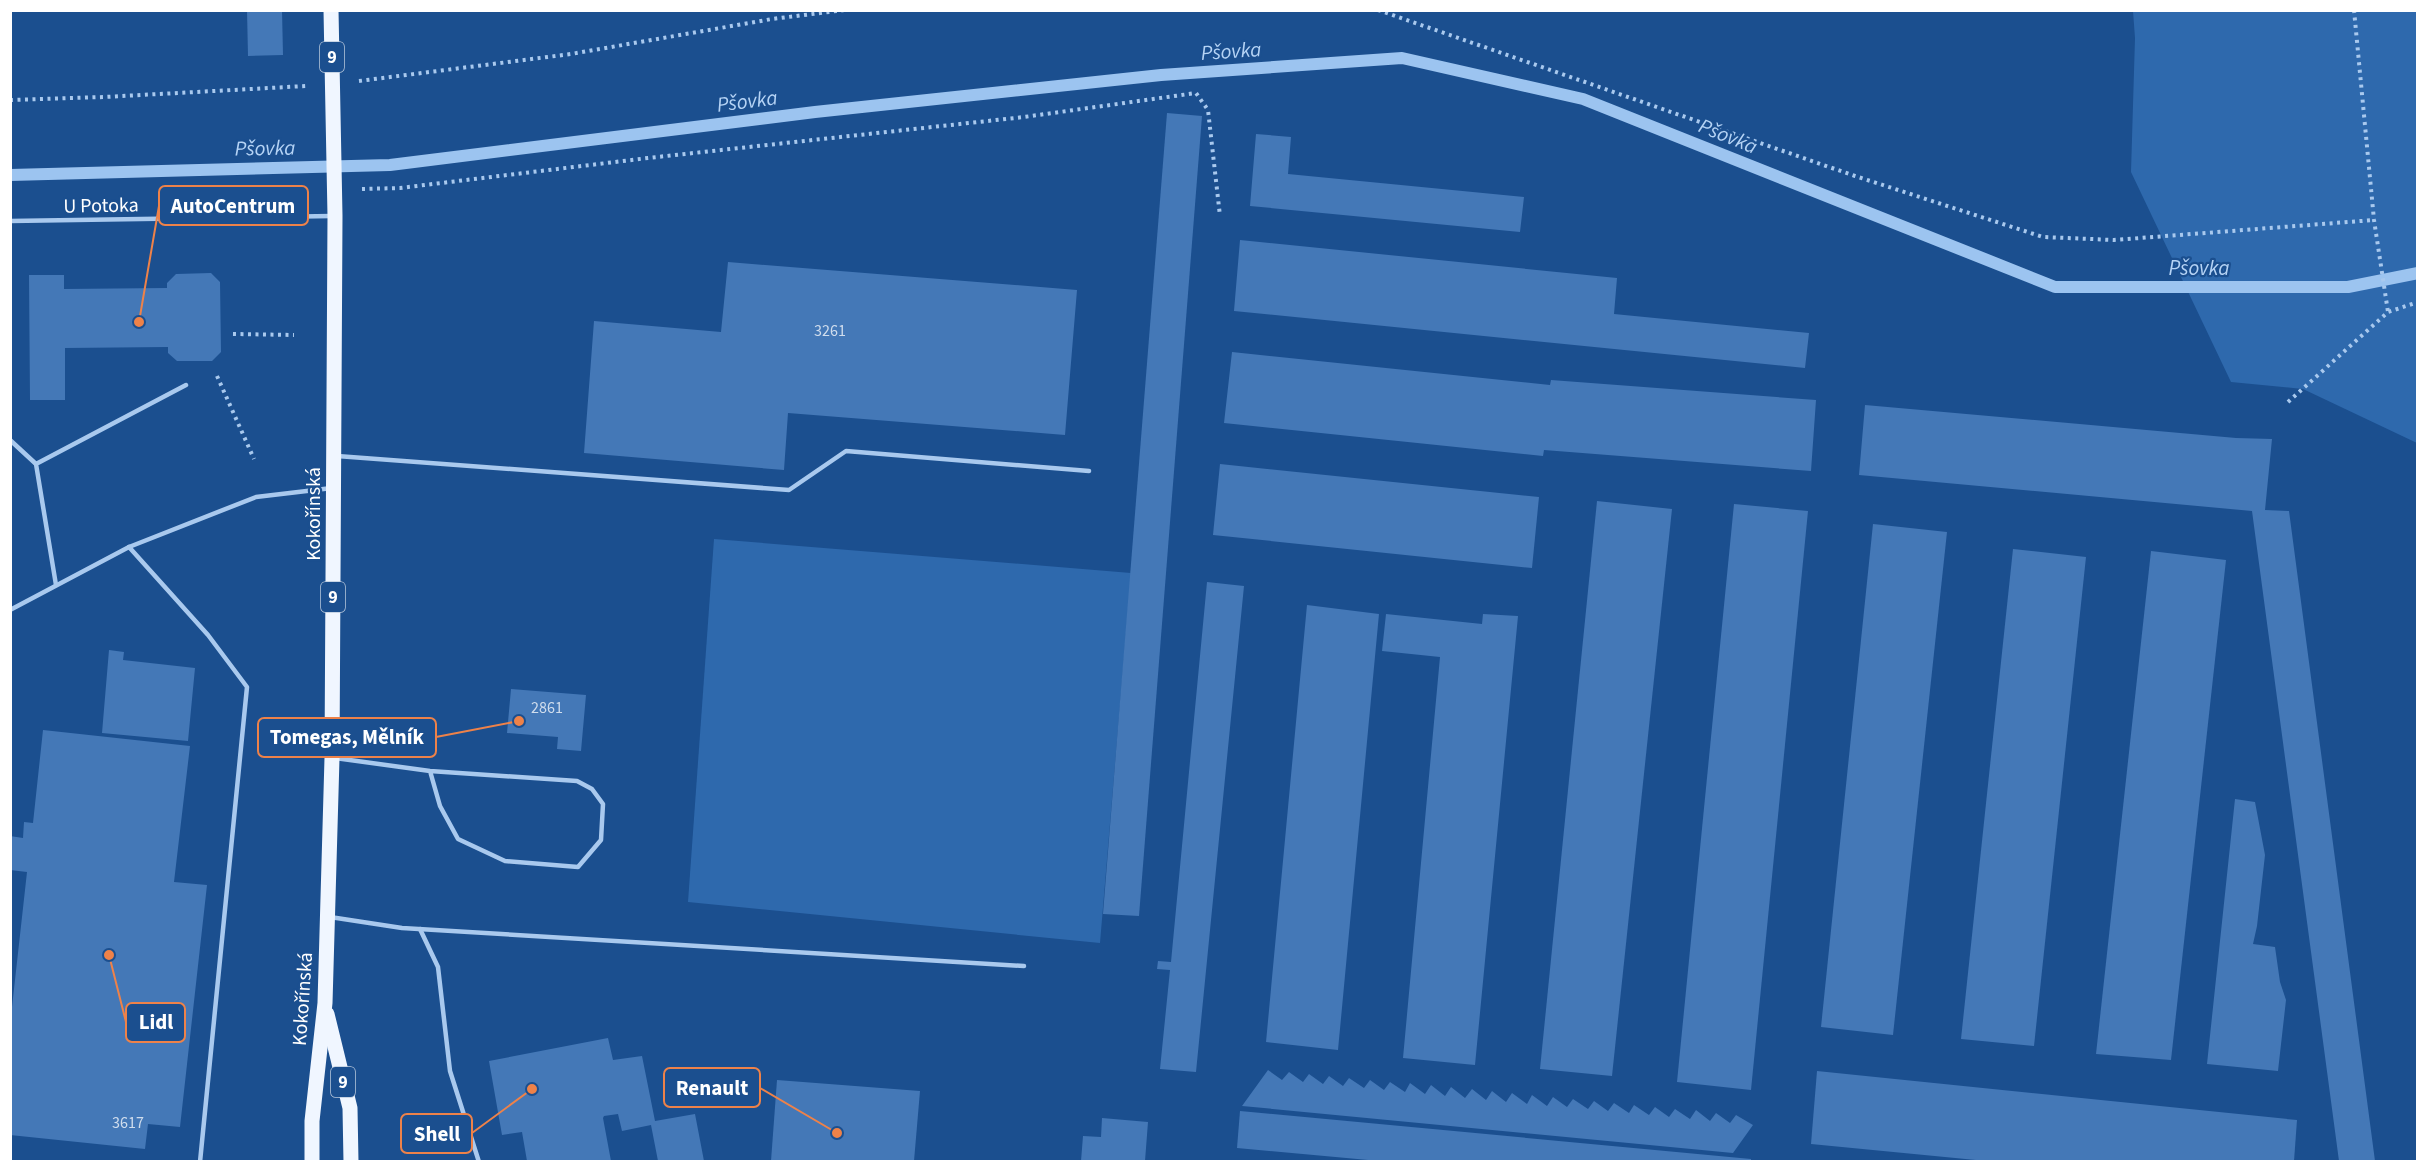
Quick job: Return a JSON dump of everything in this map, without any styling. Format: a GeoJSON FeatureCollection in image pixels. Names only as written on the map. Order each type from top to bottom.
{"type":"FeatureCollection","features":[{"type":"Feature","properties":{"kind":"main road","name":"Kokořínská"},"geometry":{"type":"LineString","coordinates":[[312,1161],[312,1121],[325,1003],[332,758],[335,190],[331,10]]}},
{"type":"Feature","properties":{"kind":"main road","name":"9"},"geometry":{"type":"LineString","coordinates":[[325,1003],[350,1108],[351,1161]]}},
{"type":"Feature","properties":{"kind":"lane","name":"U Potoka"},"geometry":{"type":"LineString","coordinates":[[10,221],[335,216]]}},
{"type":"Feature","properties":{"kind":"lane"},"geometry":{"type":"LineString","coordinates":[[36,464],[186,385]]}},
{"type":"Feature","properties":{"kind":"lane"},"geometry":{"type":"LineString","coordinates":[[10,440],[36,464],[56,585]]}},
{"type":"Feature","properties":{"kind":"lane"},"geometry":{"type":"LineString","coordinates":[[334,455],[789,490],[846,451],[1089,471]]}},
{"type":"Feature","properties":{"kind":"lane"},"geometry":{"type":"LineString","coordinates":[[10,602],[12,609],[129,547],[256,497],[334,488]]}},
{"type":"Feature","properties":{"kind":"lane"},"geometry":{"type":"LineString","coordinates":[[129,547],[208,635],[247,687],[200,1161]]}},
{"type":"Feature","properties":{"kind":"lane"},"geometry":{"type":"LineString","coordinates":[[332,758],[430,771],[577,781],[592,789],[603,804],[601,840],[578,867],[505,861],[458,839],[440,806],[430,771]]}},
{"type":"Feature","properties":{"kind":"lane"},"geometry":{"type":"LineString","coordinates":[[327,916],[420,929],[1024,966]]}},
{"type":"Feature","properties":{"kind":"lane"},"geometry":{"type":"LineString","coordinates":[[420,929],[438,968],[450,1071],[479,1161]]}},
{"type":"Feature","properties":{"kind":"path"},"geometry":{"type":"LineString","coordinates":[[10,100],[333,84],[571,54],[772,19],[845,10]]}},
{"type":"Feature","properties":{"kind":"path"},"geometry":{"type":"LineString","coordinates":[[1378,10],[1810,160],[2043,237],[2114,240],[2374,220]]}},
{"type":"Feature","properties":{"kind":"path"},"geometry":{"type":"LineString","coordinates":[[2354,10],[2374,220],[2388,312]]}},
{"type":"Feature","properties":{"kind":"path"},"geometry":{"type":"LineString","coordinates":[[335,190],[400,188],[1024,117],[1196,93],[1208,110],[1220,216]]}},
{"type":"Feature","properties":{"kind":"path"},"geometry":{"type":"LineString","coordinates":[[2288,402],[2388,312],[2418,302]]}},
{"type":"Feature","properties":{"kind":"path"},"geometry":{"type":"LineString","coordinates":[[233,334],[294,335]]}},
{"type":"Feature","properties":{"kind":"path"},"geometry":{"type":"LineString","coordinates":[[218,376],[254,459]]}},
{"type":"Feature","properties":{"kind":"shaded area"},"geometry":{"type":"Polygon","coordinates":[[[2133,11],[2417,11],[2417,443],[2303,389],[2231,382],[2131,172],[2135,38],[2133,11]]]}},
{"type":"Feature","properties":{"kind":"shaded area"},"geometry":{"type":"Polygon","coordinates":[[[714,539],[1131,573],[1100,943],[688,902],[714,539]]]}},
{"type":"Feature","properties":{"kind":"building"},"geometry":{"type":"Polygon","coordinates":[[[247,10],[282,10],[283,55],[248,56],[247,10]]]}},
{"type":"Feature","properties":{"kind":"building"},"geometry":{"type":"Polygon","coordinates":[[[1167,113],[1202,116],[1139,916],[1103,914],[1167,113]]]}},
{"type":"Feature","properties":{"kind":"building"},"geometry":{"type":"Polygon","coordinates":[[[1256,134],[1291,137],[1288,174],[1524,197],[1520,232],[1250,206],[1256,134]]]}},
{"type":"Feature","properties":{"kind":"building"},"geometry":{"type":"Polygon","coordinates":[[[1240,240],[1617,278],[1614,314],[1809,333],[1805,368],[1234,311],[1240,240]]]}},
{"type":"Feature","properties":{"kind":"building"},"geometry":{"type":"Polygon","coordinates":[[[728,262],[1077,290],[1065,435],[788,413],[784,470],[584,453],[594,321],[721,332],[728,262]]]}},
{"type":"Feature","properties":{"kind":"building"},"geometry":{"type":"Polygon","coordinates":[[[211,273],[220,282],[221,352],[212,361],[177,361],[168,353],[168,347],[65,348],[65,400],[30,400],[29,275],[64,275],[64,289],[167,288],[167,283],[176,274],[211,273]]]}},
{"type":"Feature","properties":{"kind":"building"},"geometry":{"type":"Polygon","coordinates":[[[1232,352],[1550,385],[1551,380],[1816,400],[1811,471],[1544,450],[1543,456],[1224,423],[1232,352]]]}},
{"type":"Feature","properties":{"kind":"building"},"geometry":{"type":"Polygon","coordinates":[[[1865,405],[2236,438],[2272,439],[2265,510],[2289,511],[2375,1161],[2339,1161],[2252,511],[1859,475],[1865,405]]]}},
{"type":"Feature","properties":{"kind":"building"},"geometry":{"type":"Polygon","coordinates":[[[1220,464],[1539,497],[1532,568],[1213,535],[1220,464]]]}},
{"type":"Feature","properties":{"kind":"building"},"geometry":{"type":"Polygon","coordinates":[[[1597,501],[1672,509],[1612,1076],[1540,1069],[1597,501]]]}},
{"type":"Feature","properties":{"kind":"building"},"geometry":{"type":"Polygon","coordinates":[[[1734,504],[1808,511],[1751,1090],[1677,1082],[1734,504]]]}},
{"type":"Feature","properties":{"kind":"building"},"geometry":{"type":"Polygon","coordinates":[[[1873,524],[1947,532],[1893,1035],[1821,1027],[1873,524]]]}},
{"type":"Feature","properties":{"kind":"building"},"geometry":{"type":"Polygon","coordinates":[[[2013,549],[2086,557],[2034,1046],[1961,1039],[2013,549]]]}},
{"type":"Feature","properties":{"kind":"building"},"geometry":{"type":"Polygon","coordinates":[[[2151,551],[2226,560],[2171,1060],[2096,1054],[2151,551]]]}},
{"type":"Feature","properties":{"kind":"building"},"geometry":{"type":"Polygon","coordinates":[[[1207,582],[1244,586],[1196,1072],[1160,1069],[1170,970],[1157,969],[1158,961],[1171,962],[1207,582]]]}},
{"type":"Feature","properties":{"kind":"building"},"geometry":{"type":"Polygon","coordinates":[[[1307,605],[1379,614],[1338,1050],[1266,1042],[1307,605]]]}},
{"type":"Feature","properties":{"kind":"building"},"geometry":{"type":"Polygon","coordinates":[[[1386,614],[1482,624],[1483,614],[1518,616],[1475,1065],[1403,1058],[1440,657],[1382,651],[1386,614]]]}},
{"type":"Feature","properties":{"kind":"building"},"geometry":{"type":"Polygon","coordinates":[[[109,650],[124,652],[123,660],[195,668],[188,741],[102,733],[109,650]]]}},
{"type":"Feature","properties":{"kind":"building"},"geometry":{"type":"Polygon","coordinates":[[[511,689],[586,695],[581,751],[557,749],[558,737],[507,733],[511,689]]]}},
{"type":"Feature","properties":{"kind":"building"},"geometry":{"type":"Polygon","coordinates":[[[43,730],[190,746],[174,882],[207,885],[180,1127],[148,1124],[145,1149],[10,1135],[10,1025],[27,872],[10,870],[10,836],[23,838],[24,822],[33,823],[43,730]]]}},
{"type":"Feature","properties":{"kind":"building"},"geometry":{"type":"Polygon","coordinates":[[[2235,799],[2255,802],[2265,855],[2253,944],[2275,947],[2280,982],[2286,1000],[2278,1071],[2207,1064],[2235,799]]]}},
{"type":"Feature","properties":{"kind":"building"},"geometry":{"type":"Polygon","coordinates":[[[608,1038],[613,1060],[642,1056],[655,1121],[695,1114],[704,1161],[658,1161],[651,1125],[622,1131],[618,1114],[603,1118],[611,1161],[527,1161],[522,1132],[502,1135],[489,1061],[608,1038]]]}},
{"type":"Feature","properties":{"kind":"building"},"geometry":{"type":"Polygon","coordinates":[[[1268,1070],[1282,1080],[1289,1072],[1303,1082],[1309,1074],[1323,1084],[1329,1076],[1343,1086],[1349,1078],[1364,1088],[1370,1080],[1384,1090],[1390,1082],[1405,1092],[1410,1083],[1425,1094],[1431,1085],[1445,1096],[1451,1087],[1465,1098],[1472,1089],[1486,1100],[1492,1091],[1506,1102],[1512,1093],[1527,1104],[1532,1095],[1547,1106],[1553,1097],[1567,1107],[1573,1099],[1588,1109],[1594,1101],[1608,1111],[1614,1103],[1629,1113],[1634,1105],[1649,1115],[1655,1107],[1669,1117],[1675,1109],[1690,1119],[1696,1110],[1710,1121],[1716,1113],[1730,1123],[1736,1115],[1753,1125],[1733,1153],[1242,1106],[1268,1070]]]}},
{"type":"Feature","properties":{"kind":"building"},"geometry":{"type":"Polygon","coordinates":[[[1817,1071],[2297,1120],[2294,1161],[1986,1161],[1811,1144],[1817,1071]]]}},
{"type":"Feature","properties":{"kind":"building"},"geometry":{"type":"Polygon","coordinates":[[[777,1080],[920,1091],[914,1161],[771,1161],[777,1080]]]}},
{"type":"Feature","properties":{"kind":"building"},"geometry":{"type":"Polygon","coordinates":[[[1240,1111],[1751,1159],[1751,1161],[1379,1161],[1237,1148],[1240,1111]]]}},
{"type":"Feature","properties":{"kind":"building"},"geometry":{"type":"Polygon","coordinates":[[[1102,1118],[1148,1122],[1145,1161],[1081,1161],[1083,1136],[1101,1137],[1102,1118]]]}},
{"type":"Feature","properties":{"kind":"waterway","name":"Pšovka"},"geometry":{"type":"LineString","coordinates":[[10,175],[390,165],[815,112],[1161,75],[1402,58],[1583,99],[2055,287],[2348,287],[2418,273]]}},
{"type":"Feature","properties":{"kind":"place","name":"AutoCentrum"},"geometry":{"type":"Point","coordinates":[139,322]}},
{"type":"Feature","properties":{"kind":"place","name":"Tomegas, Mělník"},"geometry":{"type":"Point","coordinates":[519,721]}},
{"type":"Feature","properties":{"kind":"place","name":"Lidl"},"geometry":{"type":"Point","coordinates":[109,955]}},
{"type":"Feature","properties":{"kind":"place","name":"Shell"},"geometry":{"type":"Point","coordinates":[532,1089]}},
{"type":"Feature","properties":{"kind":"place","name":"Renault"},"geometry":{"type":"Point","coordinates":[837,1133]}}]}
